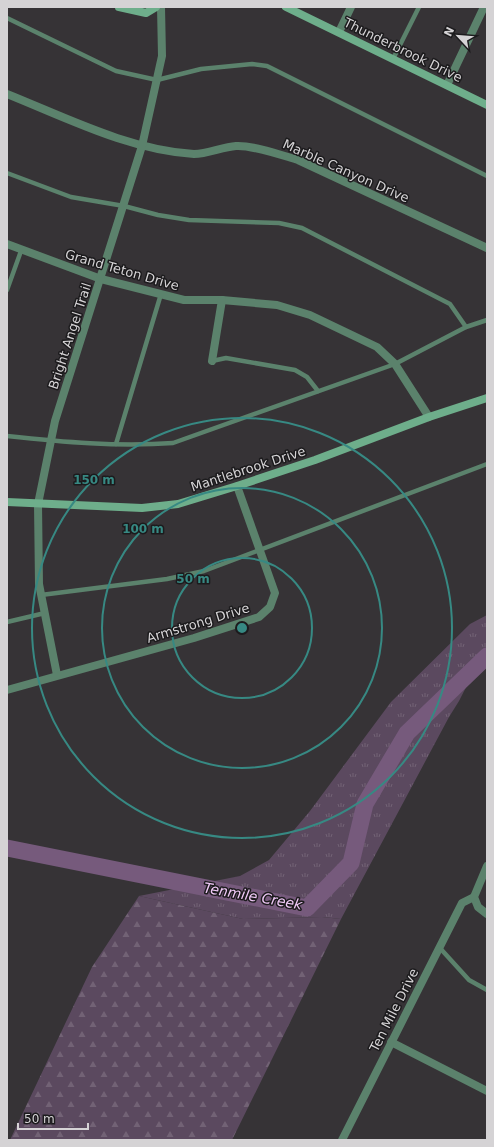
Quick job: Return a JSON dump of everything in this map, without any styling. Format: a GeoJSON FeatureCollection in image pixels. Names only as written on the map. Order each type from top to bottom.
{"type":"FeatureCollection","features":[{"type":"Feature","properties":{"kind":"street"},"geometry":{"type":"LineString","coordinates":[[119,7],[146,13],[156,7]]}},
{"type":"Feature","properties":{"kind":"street","name":"Bright Angel Trail"},"geometry":{"type":"LineString","coordinates":[[57,675],[39,584],[38,504],[55,421],[142,146],[162,56],[161,7]]}},
{"type":"Feature","properties":{"kind":"street","name":"Thunderbrook Drive"},"geometry":{"type":"LineString","coordinates":[[286,7],[487,105]]}},
{"type":"Feature","properties":{"kind":"street"},"geometry":{"type":"LineString","coordinates":[[339,32],[351,7]]}},
{"type":"Feature","properties":{"kind":"street"},"geometry":{"type":"LineString","coordinates":[[447,85],[484,7]]}},
{"type":"Feature","properties":{"kind":"street","name":"Marble Canyon Drive"},"geometry":{"type":"LineString","coordinates":[[7,94],[142,146],[196,154],[237,146],[272,152],[298,160],[487,248]]}},
{"type":"Feature","properties":{"kind":"street","name":"Grand Teton Drive"},"geometry":{"type":"LineString","coordinates":[[7,244],[21,251],[101,279],[184,300],[222,300],[277,305],[310,315],[377,347],[395,364],[429,417]]}},
{"type":"Feature","properties":{"kind":"street"},"geometry":{"type":"LineString","coordinates":[[212,361],[222,300]]}},
{"type":"Feature","properties":{"kind":"street","name":"Mantlebrook Drive"},"geometry":{"type":"LineString","coordinates":[[7,502],[142,508],[178,504],[315,460],[429,417],[487,398]]}},
{"type":"Feature","properties":{"kind":"street","name":"Armstrong Drive"},"geometry":{"type":"LineString","coordinates":[[7,690],[194,638],[259,617],[270,607],[275,594],[237,486]]}},
{"type":"Feature","properties":{"kind":"street"},"geometry":{"type":"LineString","coordinates":[[487,866],[474,898],[478,907],[487,914]]}},
{"type":"Feature","properties":{"kind":"street","name":"Ten Mile Drive"},"geometry":{"type":"LineString","coordinates":[[342,1140],[462,903],[474,898]]}},
{"type":"Feature","properties":{"kind":"street"},"geometry":{"type":"LineString","coordinates":[[391,1042],[487,1091]]}},
{"type":"Feature","properties":{"kind":"lane"},"geometry":{"type":"LineString","coordinates":[[393,59],[419,7]]}},
{"type":"Feature","properties":{"kind":"lane"},"geometry":{"type":"LineString","coordinates":[[7,18],[116,71],[156,80],[201,70],[252,64],[267,66],[487,176]]}},
{"type":"Feature","properties":{"kind":"lane"},"geometry":{"type":"LineString","coordinates":[[7,173],[71,197],[124,206],[158,215],[189,220],[279,223],[302,228],[450,304],[466,327]]}},
{"type":"Feature","properties":{"kind":"lane"},"geometry":{"type":"LineString","coordinates":[[7,290],[21,251]]}},
{"type":"Feature","properties":{"kind":"lane"},"geometry":{"type":"LineString","coordinates":[[116,444],[161,294]]}},
{"type":"Feature","properties":{"kind":"lane"},"geometry":{"type":"LineString","coordinates":[[7,436],[51,441],[135,446],[173,443],[395,364],[466,327],[487,320]]}},
{"type":"Feature","properties":{"kind":"lane"},"geometry":{"type":"LineString","coordinates":[[212,361],[226,358],[295,370],[307,377],[318,391]]}},
{"type":"Feature","properties":{"kind":"lane"},"geometry":{"type":"LineString","coordinates":[[41,595],[167,579],[204,571],[487,464]]}},
{"type":"Feature","properties":{"kind":"lane"},"geometry":{"type":"LineString","coordinates":[[7,622],[45,613]]}},
{"type":"Feature","properties":{"kind":"lane"},"geometry":{"type":"LineString","coordinates":[[439,947],[469,980],[487,990]]}},
{"type":"Feature","properties":{"kind":"green space"},"geometry":{"type":"Polygon","coordinates":[[[487,615],[487,646],[459,701],[341,919],[322,917],[243,919],[139,896],[240,876],[269,860],[310,811],[391,702],[470,624],[487,615]]]}},
{"type":"Feature","properties":{"kind":"green space"},"geometry":{"type":"Polygon","coordinates":[[[139,896],[243,919],[322,917],[341,919],[232,1140],[10,1140],[92,967],[139,896]]]}},
{"type":"Feature","properties":{"kind":"waterway","name":"Tenmile Creek"},"geometry":{"type":"LineString","coordinates":[[7,848],[307,908],[351,863],[365,804],[407,733],[487,656]]}}]}
